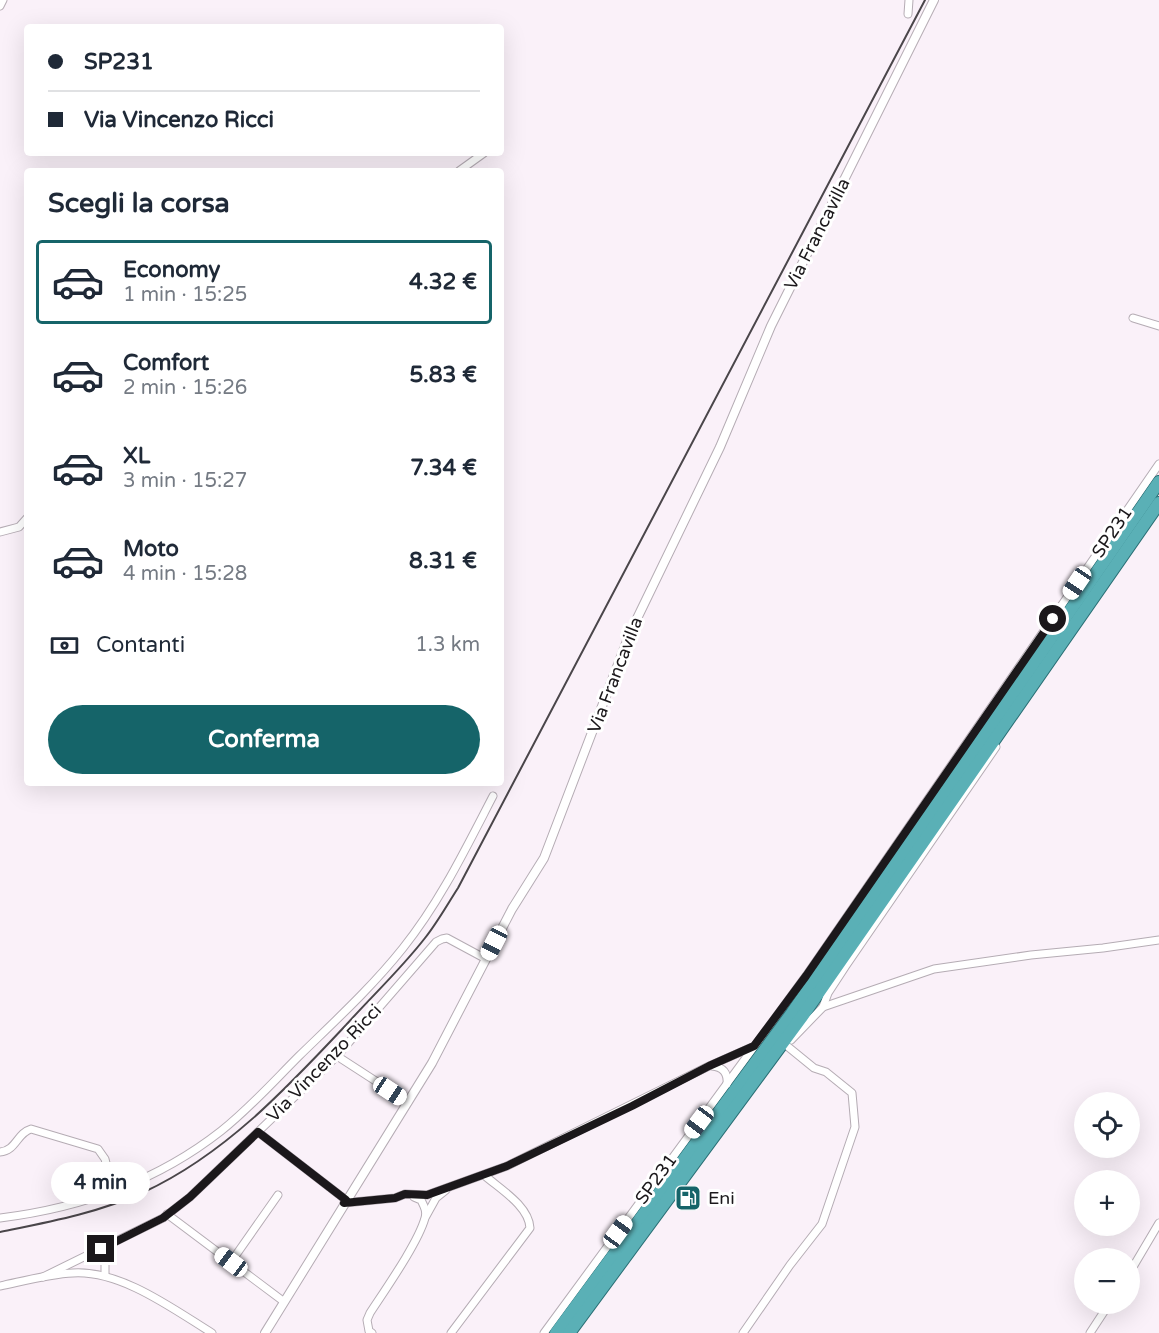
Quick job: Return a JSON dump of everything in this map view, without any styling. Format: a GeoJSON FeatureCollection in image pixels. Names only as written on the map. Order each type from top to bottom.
{"type":"FeatureCollection","features":[{"type":"Feature","properties":{"kind":"highway","name":"SP231"},"geometry":{"type":"LineString","coordinates":[[556,1333],[792,1013],[1159,482]]}},
{"type":"Feature","properties":{"kind":"highway","name":"SP231"},"geometry":{"type":"LineString","coordinates":[[569,1333],[755,1083],[858,939],[1159,503]]}},
{"type":"Feature","properties":{"kind":"street"},"geometry":{"type":"LineString","coordinates":[[0,6],[3,0]]}},
{"type":"Feature","properties":{"kind":"street"},"geometry":{"type":"LineString","coordinates":[[908,14],[909,0]]}},
{"type":"Feature","properties":{"kind":"street","name":"Via Francavilla"},"geometry":{"type":"LineString","coordinates":[[265,1333],[283,1300],[408,1102],[452,1027],[512,909],[544,858],[630,633],[720,447],[771,326],[934,0]]}},
{"type":"Feature","properties":{"kind":"street"},"geometry":{"type":"LineString","coordinates":[[463,168],[480,156]]}},
{"type":"Feature","properties":{"kind":"street"},"geometry":{"type":"LineString","coordinates":[[1133,318],[1159,326]]}},
{"type":"Feature","properties":{"kind":"street","name":"SP231"},"geometry":{"type":"LineString","coordinates":[[544,1333],[806,976],[1159,464]]}},
{"type":"Feature","properties":{"kind":"street"},"geometry":{"type":"LineString","coordinates":[[823,1007],[828,993],[845,967],[1159,512]]}},
{"type":"Feature","properties":{"kind":"street"},"geometry":{"type":"LineString","coordinates":[[0,532],[19,527],[24,521]]}},
{"type":"Feature","properties":{"kind":"street"},"geometry":{"type":"LineString","coordinates":[[0,1218],[50,1210],[134,1184],[168,1167],[223,1129],[357,999],[403,949],[423,921],[466,849],[493,796]]}},
{"type":"Feature","properties":{"kind":"street","name":"Via Vincenzo Ricci"},"geometry":{"type":"LineString","coordinates":[[43,1277],[167,1214],[190,1197],[337,1056],[414,966],[442,939],[447,939],[486,959]]}},
{"type":"Feature","properties":{"kind":"street"},"geometry":{"type":"LineString","coordinates":[[755,1083],[807,1022],[823,1007],[934,969],[1159,940]]}},
{"type":"Feature","properties":{"kind":"street"},"geometry":{"type":"LineString","coordinates":[[258,1132],[345,1202],[395,1198],[405,1194],[427,1195],[484,1175],[559,1142],[709,1066],[754,1046]]}},
{"type":"Feature","properties":{"kind":"street"},"geometry":{"type":"LineString","coordinates":[[743,1333],[790,1265],[822,1224],[855,1127],[852,1093],[826,1072],[814,1068],[787,1046]]}},
{"type":"Feature","properties":{"kind":"street"},"geometry":{"type":"LineString","coordinates":[[337,1056],[408,1102]]}},
{"type":"Feature","properties":{"kind":"street"},"geometry":{"type":"LineString","coordinates":[[709,1066],[719,1067],[724,1071],[728,1077],[726,1086]]}},
{"type":"Feature","properties":{"kind":"street"},"geometry":{"type":"LineString","coordinates":[[0,1152],[8,1151],[23,1132],[31,1129],[98,1149],[105,1159],[113,1191]]}},
{"type":"Feature","properties":{"kind":"street"},"geometry":{"type":"LineString","coordinates":[[451,1333],[530,1228],[530,1220],[524,1210],[484,1175]]}},
{"type":"Feature","properties":{"kind":"street"},"geometry":{"type":"LineString","coordinates":[[372,1333],[368,1326],[370,1313],[411,1246],[436,1198],[450,1186]]}},
{"type":"Feature","properties":{"kind":"street"},"geometry":{"type":"LineString","coordinates":[[405,1194],[421,1200],[426,1216]]}},
{"type":"Feature","properties":{"kind":"street"},"geometry":{"type":"LineString","coordinates":[[231,1262],[278,1195]]}},
{"type":"Feature","properties":{"kind":"street"},"geometry":{"type":"LineString","coordinates":[[167,1214],[283,1300]]}},
{"type":"Feature","properties":{"kind":"street"},"geometry":{"type":"LineString","coordinates":[[1140,1255],[1159,1223]]}},
{"type":"Feature","properties":{"kind":"street"},"geometry":{"type":"LineString","coordinates":[[101,1249],[105,1262],[105,1275]]}},
{"type":"Feature","properties":{"kind":"street"},"geometry":{"type":"LineString","coordinates":[[86,1256],[87,1273]]}},
{"type":"Feature","properties":{"kind":"street"},"geometry":{"type":"LineString","coordinates":[[0,1286],[75,1272],[105,1275],[153,1297],[212,1333]]}},
{"type":"Feature","properties":{"kind":"street"},"geometry":{"type":"LineString","coordinates":[[1090,1333],[1102,1314]]}},
{"type":"Feature","properties":{"kind":"railway"},"geometry":{"type":"LineString","coordinates":[[0,1232],[109,1206],[144,1192],[201,1159],[227,1140],[277,1096],[396,972],[429,932],[458,888],[925,0]]}},
{"type":"Feature","properties":{"kind":"place","name":"Eni"},"geometry":{"type":"Point","coordinates":[688,1198]}},
{"type":"Feature","properties":{"kind":"route"},"geometry":{"type":"LineString","coordinates":[[101,1249],[163,1218],[190,1197],[258,1132],[346,1200],[344,1203],[395,1198],[405,1194],[427,1195],[507,1166],[754,1046],[806,976],[1053,619]]}}]}
